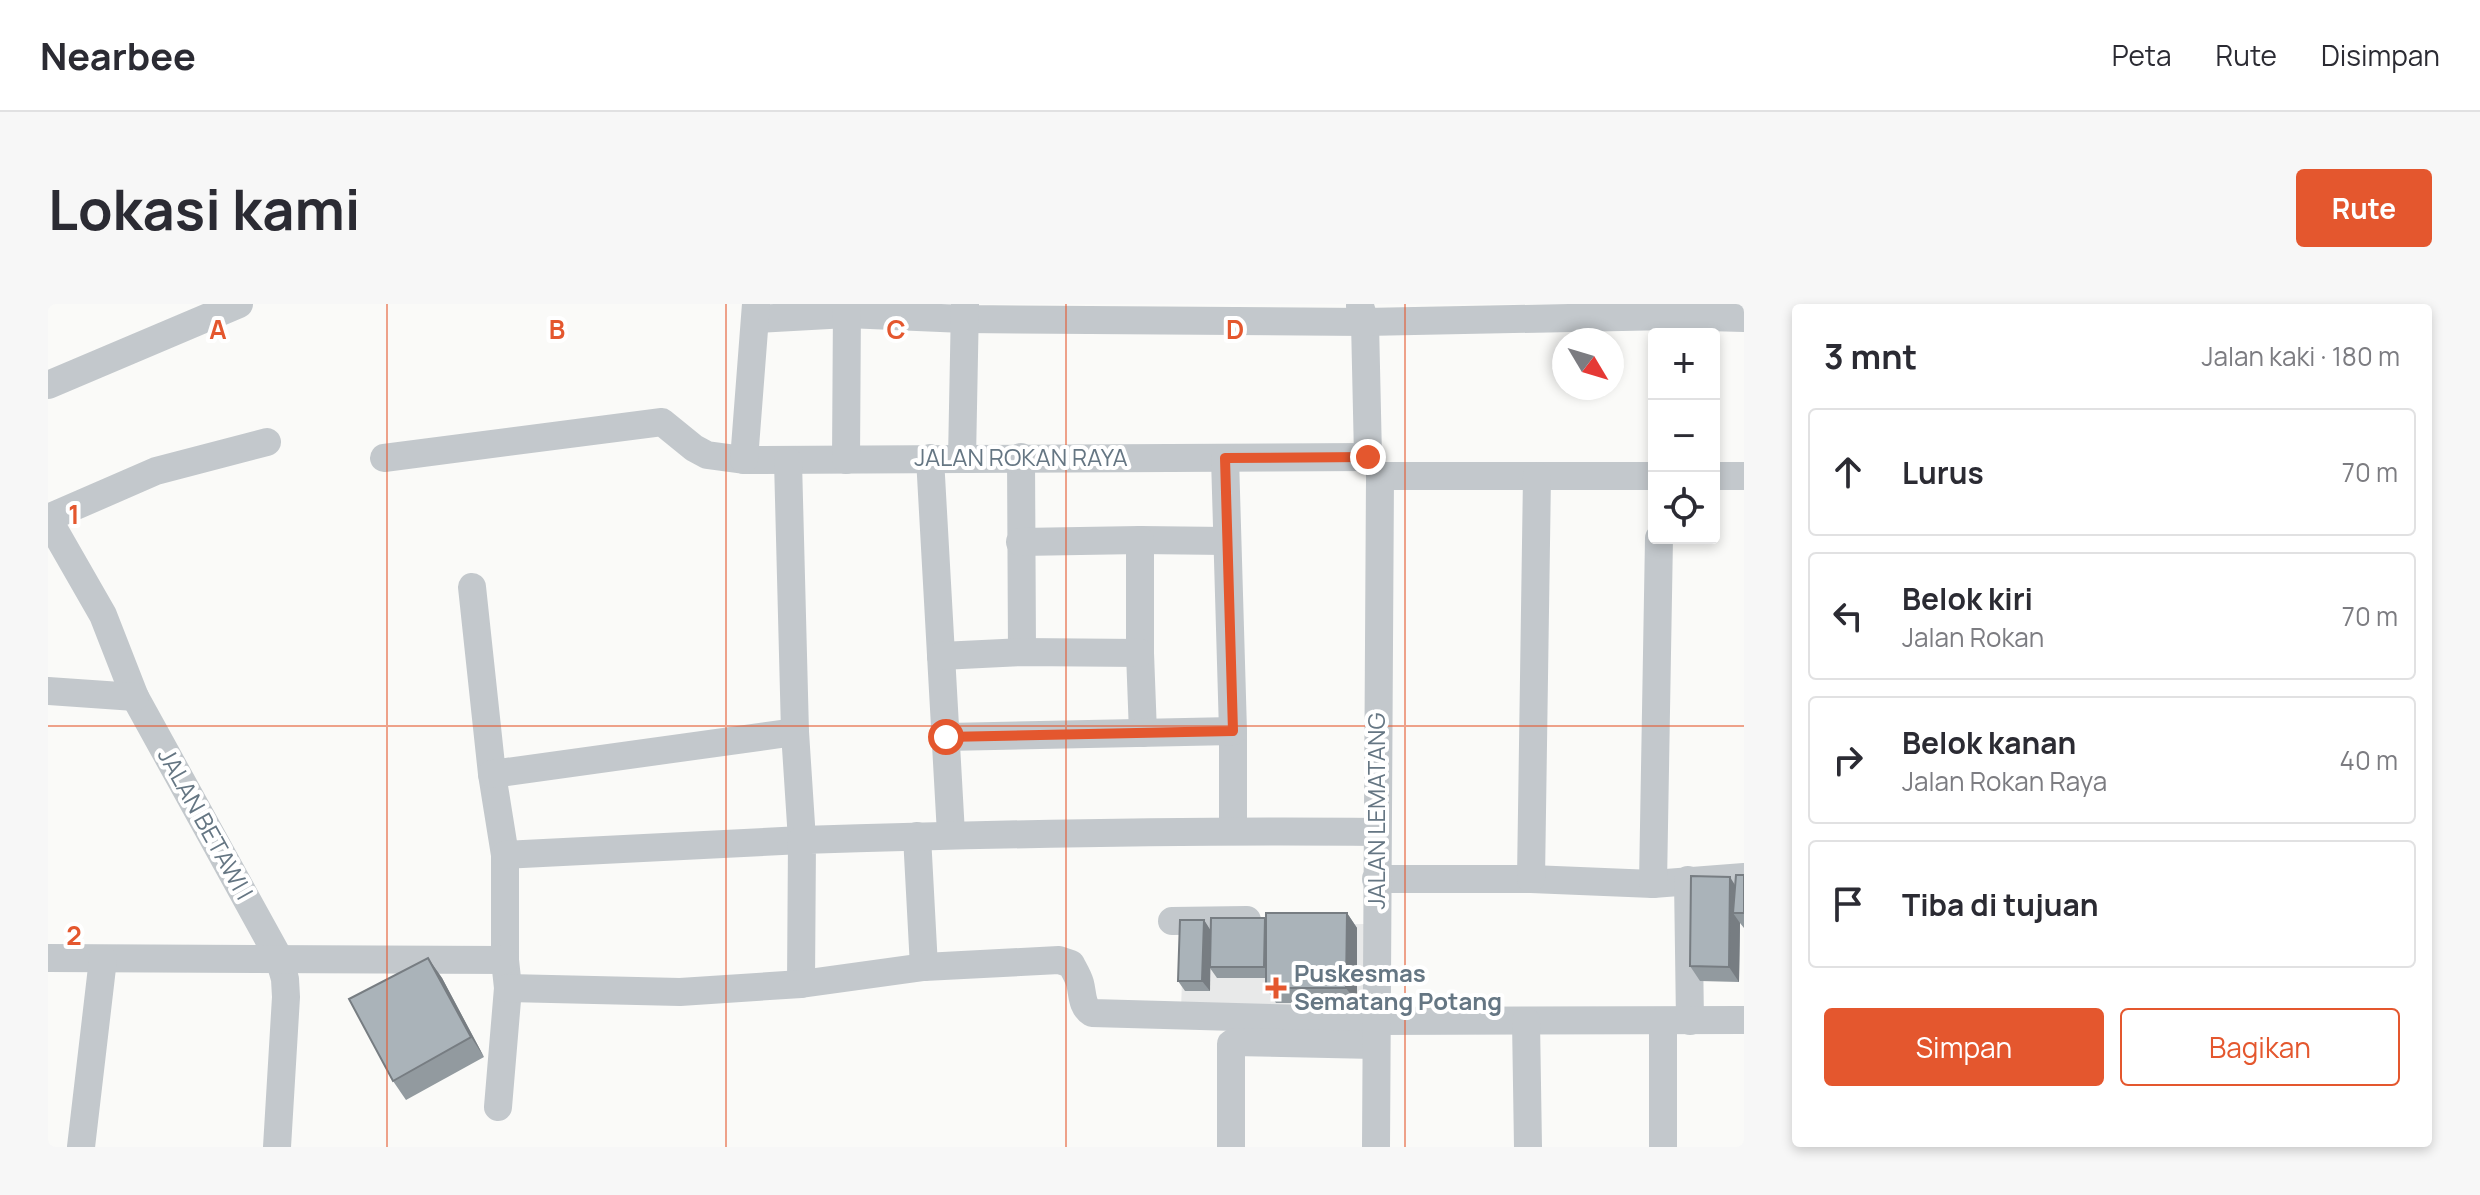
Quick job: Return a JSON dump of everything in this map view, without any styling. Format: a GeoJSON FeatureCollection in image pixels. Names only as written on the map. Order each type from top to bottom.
{"type":"FeatureCollection","features":[{"type":"Feature","properties":{"kind":"street"},"geometry":{"type":"LineString","coordinates":[[48,385],[239,304]]}},
{"type":"Feature","properties":{"kind":"street"},"geometry":{"type":"LineString","coordinates":[[846,460],[847,309]]}},
{"type":"Feature","properties":{"kind":"street"},"geometry":{"type":"LineString","coordinates":[[744,460],[756,312],[847,309],[1362,313],[1661,310],[1744,318]]}},
{"type":"Feature","properties":{"kind":"street"},"geometry":{"type":"LineString","coordinates":[[962,459],[964,311]]}},
{"type":"Feature","properties":{"kind":"street","name":"JALAN LEMATANG"},"geometry":{"type":"LineString","coordinates":[[1362,313],[1374,466],[1376,1147]]}},
{"type":"Feature","properties":{"kind":"street","name":"JALAN ROKAN RAYA"},"geometry":{"type":"LineString","coordinates":[[384,458],[650,423],[707,455],[744,460],[1225,458],[1537,476],[1648,476]]}},
{"type":"Feature","properties":{"kind":"street"},"geometry":{"type":"LineString","coordinates":[[48,519],[156,471],[267,442]]}},
{"type":"Feature","properties":{"kind":"street"},"geometry":{"type":"LineString","coordinates":[[1021,457],[1022,652]]}},
{"type":"Feature","properties":{"kind":"street"},"geometry":{"type":"LineString","coordinates":[[930,458],[951,834]]}},
{"type":"Feature","properties":{"kind":"street"},"geometry":{"type":"LineString","coordinates":[[1225,458],[1233,831]]}},
{"type":"Feature","properties":{"kind":"street"},"geometry":{"type":"LineString","coordinates":[[788,461],[795,732],[802,840],[801,984]]}},
{"type":"Feature","properties":{"kind":"street"},"geometry":{"type":"LineString","coordinates":[[1531,879],[1537,476]]}},
{"type":"Feature","properties":{"kind":"street"},"geometry":{"type":"LineString","coordinates":[[1720,476],[1744,476]]}},
{"type":"Feature","properties":{"kind":"street","name":"JALAN BETAWI I"},"geometry":{"type":"LineString","coordinates":[[48,519],[56,548],[103,615],[135,697],[279,958],[286,997],[277,1147]]}},
{"type":"Feature","properties":{"kind":"street"},"geometry":{"type":"LineString","coordinates":[[1140,540],[1143,733]]}},
{"type":"Feature","properties":{"kind":"street"},"geometry":{"type":"LineString","coordinates":[[1020,542],[1226,541]]}},
{"type":"Feature","properties":{"kind":"street"},"geometry":{"type":"LineString","coordinates":[[1653,884],[1659,544]]}},
{"type":"Feature","properties":{"kind":"street"},"geometry":{"type":"LineString","coordinates":[[472,587],[492,774],[505,855],[506,974],[498,1107]]}},
{"type":"Feature","properties":{"kind":"street"},"geometry":{"type":"LineString","coordinates":[[941,656],[1022,652],[1140,653]]}},
{"type":"Feature","properties":{"kind":"street"},"geometry":{"type":"LineString","coordinates":[[48,691],[135,697]]}},
{"type":"Feature","properties":{"kind":"street"},"geometry":{"type":"LineString","coordinates":[[946,737],[1233,731]]}},
{"type":"Feature","properties":{"kind":"street"},"geometry":{"type":"LineString","coordinates":[[492,774],[795,732]]}},
{"type":"Feature","properties":{"kind":"street"},"geometry":{"type":"LineString","coordinates":[[505,855],[951,834],[1376,832]]}},
{"type":"Feature","properties":{"kind":"street"},"geometry":{"type":"LineString","coordinates":[[917,836],[924,967]]}},
{"type":"Feature","properties":{"kind":"street"},"geometry":{"type":"LineString","coordinates":[[1376,879],[1531,879],[1653,884],[1744,877]]}},
{"type":"Feature","properties":{"kind":"street"},"geometry":{"type":"LineString","coordinates":[[1663,1147],[1688,880]]}},
{"type":"Feature","properties":{"kind":"street"},"geometry":{"type":"LineString","coordinates":[[1345,919],[1376,919]]}},
{"type":"Feature","properties":{"kind":"street"},"geometry":{"type":"LineString","coordinates":[[1172,921],[1266,920]]}},
{"type":"Feature","properties":{"kind":"street"},"geometry":{"type":"LineString","coordinates":[[48,958],[279,958],[506,974],[680,992],[801,984],[924,967],[1059,960],[1071,964],[1079,979],[1084,1005],[1092,1013],[1273,1030],[1375,1033],[1526,1021],[1744,1020]]}},
{"type":"Feature","properties":{"kind":"street"},"geometry":{"type":"LineString","coordinates":[[81,1147],[103,959]]}},
{"type":"Feature","properties":{"kind":"street"},"geometry":{"type":"LineString","coordinates":[[1526,1021],[1528,1147]]}},
{"type":"Feature","properties":{"kind":"street"},"geometry":{"type":"LineString","coordinates":[[1231,1147],[1231,1044],[1273,1030]]}},
{"type":"Feature","properties":{"kind":"shaded area","name":"Puskesmas Sematang Potang"},"geometry":{"type":"Polygon","coordinates":[[[1371,924],[1371,1016],[1181,1009],[1184,925],[1371,924]]]}},
{"type":"Feature","properties":{"kind":"building"},"geometry":{"type":"Polygon","coordinates":[[[1736,875],[1744,875],[1744,913],[1733,913],[1736,875]]]}},
{"type":"Feature","properties":{"kind":"building"},"geometry":{"type":"Polygon","coordinates":[[[1691,876],[1730,877],[1729,967],[1690,966],[1691,876]]]}},
{"type":"Feature","properties":{"kind":"building"},"geometry":{"type":"Polygon","coordinates":[[[1266,913],[1347,913],[1346,988],[1266,988],[1266,913]]]}},
{"type":"Feature","properties":{"kind":"building"},"geometry":{"type":"Polygon","coordinates":[[[1211,918],[1265,918],[1264,967],[1210,967],[1211,918]]]}},
{"type":"Feature","properties":{"kind":"building"},"geometry":{"type":"Polygon","coordinates":[[[1180,920],[1204,920],[1202,981],[1178,981],[1180,920]]]}},
{"type":"Feature","properties":{"kind":"building"},"geometry":{"type":"Polygon","coordinates":[[[428,958],[471,1037],[393,1081],[349,999],[428,958]]]}},
{"type":"Feature","properties":{"kind":"place","name":"Puskesmas Sematang Potang"},"geometry":{"type":"Point","coordinates":[1276,988]}},
{"type":"Feature","properties":{"kind":"route"},"geometry":{"type":"LineString","coordinates":[[946,737],[1233,731],[1225,458],[1368,457]]}}]}
